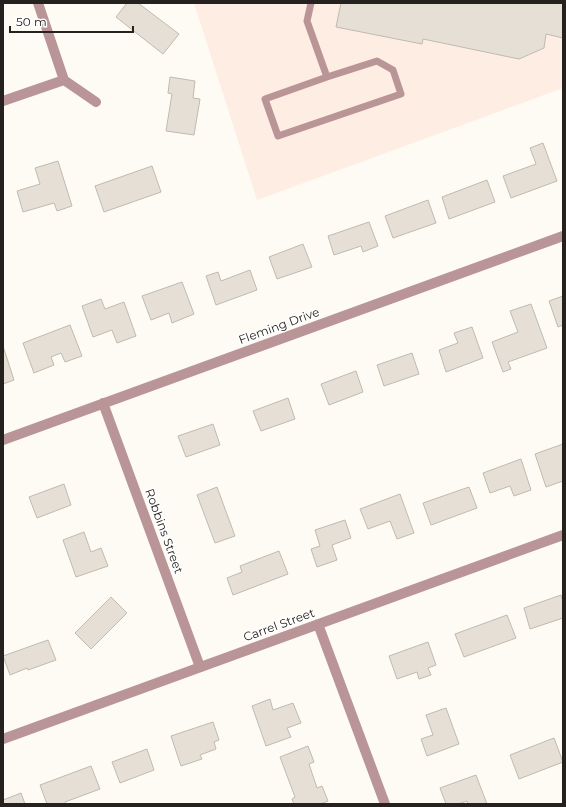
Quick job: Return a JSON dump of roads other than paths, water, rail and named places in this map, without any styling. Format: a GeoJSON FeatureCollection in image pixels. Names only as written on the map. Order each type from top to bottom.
{"type":"FeatureCollection","features":[{"type":"Feature","properties":{"kind":"street"},"geometry":{"type":"LineString","coordinates":[[38,3],[64,80],[96,102]]}},
{"type":"Feature","properties":{"kind":"street"},"geometry":{"type":"LineString","coordinates":[[3,101],[64,80]]}},
{"type":"Feature","properties":{"kind":"street","name":"Fleming Drive"},"geometry":{"type":"LineString","coordinates":[[3,440],[563,236]]}},
{"type":"Feature","properties":{"kind":"street","name":"Robbins Street"},"geometry":{"type":"LineString","coordinates":[[103,404],[200,667]]}},
{"type":"Feature","properties":{"kind":"street","name":"Carrel Street"},"geometry":{"type":"LineString","coordinates":[[3,739],[563,535]]}},
{"type":"Feature","properties":{"kind":"street"},"geometry":{"type":"LineString","coordinates":[[318,624],[385,804]]}},
{"type":"Feature","properties":{"kind":"lane"},"geometry":{"type":"LineString","coordinates":[[311,3],[307,21],[327,77]]}},
{"type":"Feature","properties":{"kind":"lane"},"geometry":{"type":"LineString","coordinates":[[377,61],[393,70],[401,94],[278,136],[265,99],[327,77],[377,61]]}}]}
